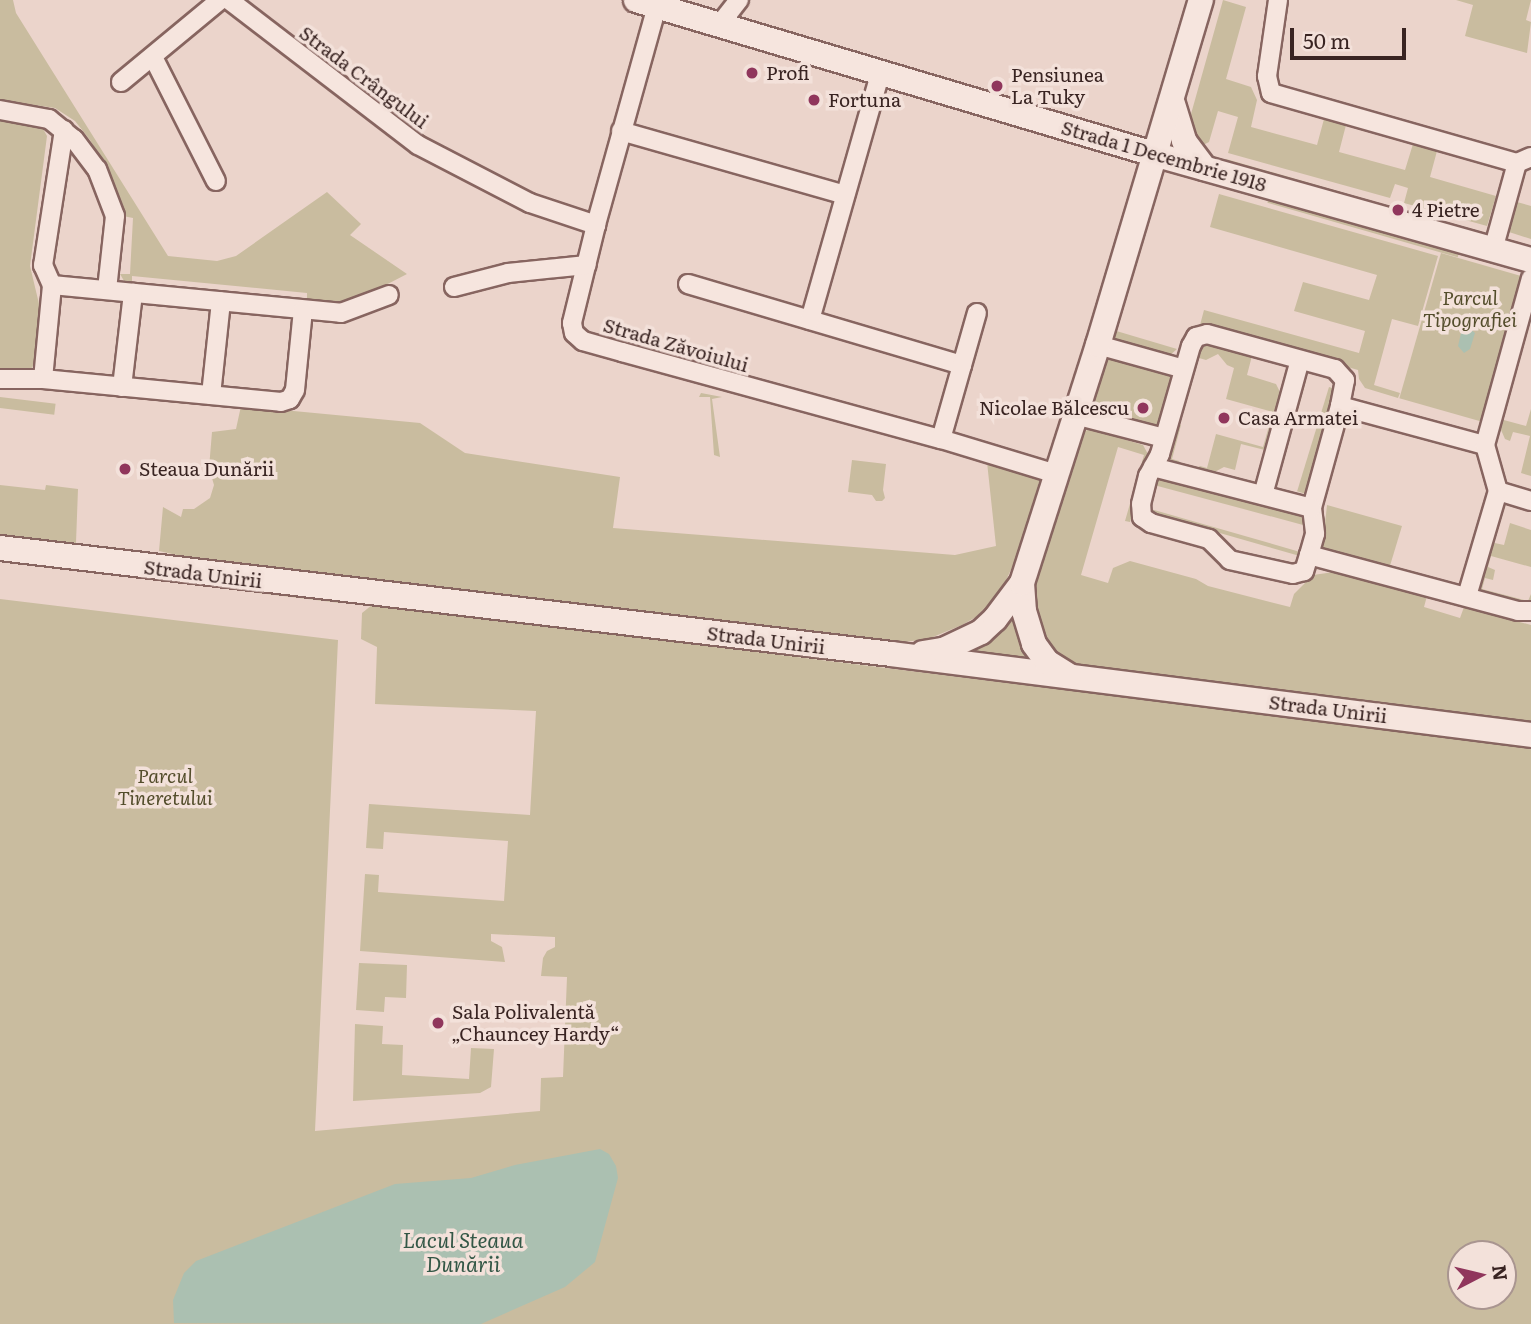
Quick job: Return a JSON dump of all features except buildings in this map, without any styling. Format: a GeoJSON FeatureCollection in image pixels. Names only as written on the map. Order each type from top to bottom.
{"type":"FeatureCollection","features":[{"type":"Feature","properties":{"kind":"main road"},"geometry":{"type":"LineString","coordinates":[[891,654],[943,650],[964,642],[995,619],[1022,583],[1157,155],[1201,0]]}},
{"type":"Feature","properties":{"kind":"main road","name":"Strada 1 Decembrie 1918"},"geometry":{"type":"LineString","coordinates":[[647,3],[1157,155],[1531,260]]}},
{"type":"Feature","properties":{"kind":"main road"},"geometry":{"type":"LineString","coordinates":[[1172,102],[1184,141],[1204,168]]}},
{"type":"Feature","properties":{"kind":"main road","name":"Strada Unirii"},"geometry":{"type":"LineString","coordinates":[[0,548],[891,654],[1531,735]]}},
{"type":"Feature","properties":{"kind":"main road"},"geometry":{"type":"LineString","coordinates":[[1022,583],[1024,611],[1034,644],[1052,667],[1072,677]]}},
{"type":"Feature","properties":{"kind":"street"},"geometry":{"type":"LineString","coordinates":[[121,82],[220,0]]}},
{"type":"Feature","properties":{"kind":"street","name":"Strada Crângului"},"geometry":{"type":"LineString","coordinates":[[229,0],[418,145],[530,203],[596,225]]}},
{"type":"Feature","properties":{"kind":"street"},"geometry":{"type":"LineString","coordinates":[[720,24],[739,0]]}},
{"type":"Feature","properties":{"kind":"street"},"geometry":{"type":"LineString","coordinates":[[1278,0],[1267,76],[1271,93],[1524,160],[1493,250]]}},
{"type":"Feature","properties":{"kind":"street","name":"Strada Zăvoiului"},"geometry":{"type":"LineString","coordinates":[[647,3],[621,131],[572,323],[574,333],[583,341],[941,439],[1056,474]]}},
{"type":"Feature","properties":{"kind":"street"},"geometry":{"type":"LineString","coordinates":[[153,57],[216,181]]}},
{"type":"Feature","properties":{"kind":"street"},"geometry":{"type":"LineString","coordinates":[[810,320],[881,71]]}},
{"type":"Feature","properties":{"kind":"street"},"geometry":{"type":"LineString","coordinates":[[0,110],[41,115],[64,130],[97,169],[114,209],[107,290]]}},
{"type":"Feature","properties":{"kind":"street"},"geometry":{"type":"LineString","coordinates":[[43,379],[52,285],[43,265],[64,130]]}},
{"type":"Feature","properties":{"kind":"street"},"geometry":{"type":"LineString","coordinates":[[621,131],[845,195]]}},
{"type":"Feature","properties":{"kind":"street"},"geometry":{"type":"LineString","coordinates":[[454,287],[508,273],[587,265]]}},
{"type":"Feature","properties":{"kind":"street"},"geometry":{"type":"LineString","coordinates":[[1467,596],[1498,491],[1485,445],[1531,278]]}},
{"type":"Feature","properties":{"kind":"street"},"geometry":{"type":"LineString","coordinates":[[688,284],[961,365]]}},
{"type":"Feature","properties":{"kind":"street"},"geometry":{"type":"LineString","coordinates":[[52,285],[346,313],[389,295]]}},
{"type":"Feature","properties":{"kind":"street"},"geometry":{"type":"LineString","coordinates":[[122,387],[133,293]]}},
{"type":"Feature","properties":{"kind":"street"},"geometry":{"type":"LineString","coordinates":[[211,395],[221,302]]}},
{"type":"Feature","properties":{"kind":"street"},"geometry":{"type":"LineString","coordinates":[[0,379],[43,379],[281,402],[290,399],[295,390],[303,310]]}},
{"type":"Feature","properties":{"kind":"street"},"geometry":{"type":"LineString","coordinates":[[941,439],[977,313]]}},
{"type":"Feature","properties":{"kind":"street"},"geometry":{"type":"LineString","coordinates":[[1203,334],[1335,369],[1343,376],[1345,385],[1312,508],[1315,534],[1304,571],[1293,574],[1230,560],[1209,539],[1146,520],[1140,508],[1184,369],[1192,342],[1203,334]]}},
{"type":"Feature","properties":{"kind":"street"},"geometry":{"type":"LineString","coordinates":[[1098,345],[1184,369]]}},
{"type":"Feature","properties":{"kind":"street"},"geometry":{"type":"LineString","coordinates":[[1263,495],[1300,360]]}},
{"type":"Feature","properties":{"kind":"street"},"geometry":{"type":"LineString","coordinates":[[1340,406],[1485,445]]}},
{"type":"Feature","properties":{"kind":"street"},"geometry":{"type":"LineString","coordinates":[[1075,415],[1164,439]]}},
{"type":"Feature","properties":{"kind":"street"},"geometry":{"type":"LineString","coordinates":[[1153,467],[1312,508]]}},
{"type":"Feature","properties":{"kind":"street"},"geometry":{"type":"LineString","coordinates":[[1498,491],[1531,501]]}},
{"type":"Feature","properties":{"kind":"street"},"geometry":{"type":"LineString","coordinates":[[1309,555],[1518,611],[1531,611]]}},
{"type":"Feature","properties":{"kind":"green space"},"geometry":{"type":"Polygon","coordinates":[[[0,0],[13,0],[16,13],[168,256],[217,261],[236,256],[327,192],[361,224],[350,235],[407,274],[347,305],[307,305],[307,293],[132,276],[132,287],[127,286],[120,274],[130,274],[133,218],[123,216],[111,175],[90,140],[75,121],[55,108],[0,100],[0,0]]]}},
{"type":"Feature","properties":{"kind":"green space"},"geometry":{"type":"Polygon","coordinates":[[[1223,0],[1246,7],[1226,79],[1251,87],[1257,100],[1251,127],[1317,145],[1324,119],[1346,125],[1339,152],[1405,170],[1413,144],[1437,151],[1430,177],[1496,196],[1487,226],[1404,203],[1408,188],[1395,184],[1390,198],[1228,153],[1238,117],[1218,111],[1209,142],[1203,145],[1192,129],[1191,114],[1223,0]]]}},
{"type":"Feature","properties":{"kind":"green space"},"geometry":{"type":"Polygon","coordinates":[[[1456,0],[1531,0],[1526,20],[1531,22],[1527,53],[1465,36],[1473,5],[1456,0]]]}},
{"type":"Feature","properties":{"kind":"green space"},"geometry":{"type":"Polygon","coordinates":[[[0,120],[41,125],[47,136],[30,266],[40,308],[37,361],[30,370],[0,372],[0,120]]]}},
{"type":"Feature","properties":{"kind":"green space"},"geometry":{"type":"Polygon","coordinates":[[[1226,159],[1374,201],[1373,206],[1225,164],[1226,159]]]}},
{"type":"Feature","properties":{"kind":"green space"},"geometry":{"type":"Polygon","coordinates":[[[1219,194],[1438,256],[1418,326],[1392,319],[1374,385],[1400,393],[1398,398],[1365,388],[1359,379],[1358,370],[1200,325],[1204,310],[1359,353],[1365,331],[1294,311],[1303,282],[1369,300],[1377,275],[1210,227],[1219,194]]]}},
{"type":"Feature","properties":{"kind":"green space"},"geometry":{"type":"Polygon","coordinates":[[[1269,197],[1459,252],[1458,257],[1267,203],[1269,197]]]}},
{"type":"Feature","properties":{"kind":"green space"},"geometry":{"type":"Polygon","coordinates":[[[1517,202],[1531,206],[1531,239],[1509,232],[1517,202]]]}},
{"type":"Feature","properties":{"kind":"green space","name":"Parcul Tipografiei"},"geometry":{"type":"Polygon","coordinates":[[[1441,253],[1524,277],[1482,422],[1399,398],[1441,253]]]}},
{"type":"Feature","properties":{"kind":"green space"},"geometry":{"type":"Polygon","coordinates":[[[1113,330],[1177,349],[1169,356],[1115,340],[1113,330]]]}},
{"type":"Feature","properties":{"kind":"green space"},"geometry":{"type":"Polygon","coordinates":[[[1198,341],[1253,352],[1247,375],[1276,384],[1282,396],[1269,451],[1241,444],[1235,470],[1224,467],[1207,476],[1175,468],[1166,450],[1173,423],[1181,425],[1172,459],[1192,471],[1200,466],[1207,468],[1216,434],[1263,447],[1273,412],[1226,399],[1234,368],[1227,365],[1218,354],[1206,360],[1199,358],[1190,390],[1183,388],[1198,341]]]}},
{"type":"Feature","properties":{"kind":"green space"},"geometry":{"type":"Polygon","coordinates":[[[1107,355],[1175,373],[1159,430],[1092,412],[1107,355]]]}},
{"type":"Feature","properties":{"kind":"green space"},"geometry":{"type":"Polygon","coordinates":[[[1301,380],[1306,381],[1277,485],[1273,484],[1301,380]]]}},
{"type":"Feature","properties":{"kind":"green space"},"geometry":{"type":"Polygon","coordinates":[[[1329,387],[1339,390],[1307,494],[1297,491],[1329,387]]]}},
{"type":"Feature","properties":{"kind":"green space"},"geometry":{"type":"Polygon","coordinates":[[[701,393],[722,397],[712,399],[720,457],[714,455],[710,397],[699,397],[701,393]]]}},
{"type":"Feature","properties":{"kind":"green space"},"geometry":{"type":"Polygon","coordinates":[[[0,397],[56,404],[54,415],[0,408],[0,397]]]}},
{"type":"Feature","properties":{"kind":"green space"},"geometry":{"type":"Polygon","coordinates":[[[241,406],[420,423],[465,453],[620,477],[613,528],[955,555],[996,546],[987,462],[1040,479],[1016,559],[1001,591],[976,617],[962,625],[928,639],[904,642],[190,558],[159,551],[163,507],[181,517],[183,509],[194,509],[210,498],[214,485],[209,468],[212,432],[236,429],[241,406]]]}},
{"type":"Feature","properties":{"kind":"green space"},"geometry":{"type":"Polygon","coordinates":[[[1531,409],[1531,476],[1521,473],[1530,436],[1513,432],[1510,441],[1505,439],[1498,423],[1500,419],[1526,426],[1531,409]]]}},
{"type":"Feature","properties":{"kind":"green space"},"geometry":{"type":"Polygon","coordinates":[[[1090,429],[1143,445],[1149,456],[1130,522],[1125,521],[1144,455],[1118,447],[1081,575],[1108,583],[1113,568],[1130,561],[1196,579],[1208,586],[1290,607],[1294,594],[1313,575],[1334,572],[1427,596],[1424,607],[1460,618],[1464,607],[1531,625],[1531,724],[1082,666],[1058,655],[1040,626],[1032,594],[1079,442],[1083,432],[1090,429]]]}},
{"type":"Feature","properties":{"kind":"green space"},"geometry":{"type":"Polygon","coordinates":[[[852,460],[886,464],[883,490],[885,498],[882,501],[876,501],[872,495],[848,492],[852,460]]]}},
{"type":"Feature","properties":{"kind":"green space"},"geometry":{"type":"Polygon","coordinates":[[[1155,477],[1311,519],[1309,527],[1153,485],[1155,477]]]}},
{"type":"Feature","properties":{"kind":"green space"},"geometry":{"type":"Polygon","coordinates":[[[0,485],[45,490],[46,485],[78,489],[76,543],[0,535],[0,485]]]}},
{"type":"Feature","properties":{"kind":"green space"},"geometry":{"type":"Polygon","coordinates":[[[1327,505],[1402,526],[1389,569],[1322,552],[1327,505]]]}},
{"type":"Feature","properties":{"kind":"green space"},"geometry":{"type":"Polygon","coordinates":[[[1147,508],[1302,552],[1301,556],[1146,512],[1147,508]]]}},
{"type":"Feature","properties":{"kind":"green space"},"geometry":{"type":"Polygon","coordinates":[[[1510,523],[1531,530],[1531,567],[1491,556],[1488,567],[1495,570],[1493,580],[1485,578],[1482,589],[1528,601],[1531,594],[1531,601],[1521,605],[1479,592],[1478,588],[1490,542],[1504,545],[1510,523]]]}},
{"type":"Feature","properties":{"kind":"green space"},"geometry":{"type":"Polygon","coordinates":[[[0,558],[341,599],[340,603],[0,561],[0,558]]]}},
{"type":"Feature","properties":{"kind":"green space","name":"Parcul Tineretului"},"geometry":{"type":"Polygon","coordinates":[[[0,599],[338,640],[315,1131],[540,1111],[541,1078],[563,1077],[567,977],[541,976],[543,958],[547,951],[555,947],[555,937],[491,934],[491,941],[502,947],[505,962],[360,951],[365,874],[379,875],[378,892],[504,901],[508,841],[384,832],[383,849],[366,848],[369,804],[530,815],[536,711],[375,704],[377,647],[361,639],[362,613],[372,605],[1531,747],[1531,1324],[0,1324],[0,599]]]}},
{"type":"Feature","properties":{"kind":"green space"},"geometry":{"type":"Polygon","coordinates":[[[1014,616],[1032,661],[971,654],[973,648],[1014,616]]]}},
{"type":"Feature","properties":{"kind":"green space"},"geometry":{"type":"Polygon","coordinates":[[[359,963],[407,965],[406,998],[385,997],[384,1012],[356,1010],[359,963]]]}},
{"type":"Feature","properties":{"kind":"green space"},"geometry":{"type":"Polygon","coordinates":[[[355,1024],[383,1026],[382,1044],[403,1045],[402,1075],[469,1079],[471,1048],[494,1049],[491,1087],[480,1093],[353,1101],[355,1024]]]}},
{"type":"Feature","properties":{"kind":"water"},"geometry":{"type":"Polygon","coordinates":[[[1467,326],[1475,333],[1470,349],[1464,353],[1458,346],[1462,329],[1467,326]]]}},
{"type":"Feature","properties":{"kind":"water","name":"Lacul Steaua Dunării"},"geometry":{"type":"Polygon","coordinates":[[[600,1149],[609,1154],[616,1166],[618,1178],[595,1262],[565,1287],[481,1324],[174,1323],[173,1300],[184,1273],[196,1261],[395,1184],[471,1178],[515,1165],[600,1149]]]}},
{"type":"Feature","properties":{"kind":"place","name":"Profi"},"geometry":{"type":"Point","coordinates":[752,73]}},
{"type":"Feature","properties":{"kind":"place","name":"Pensiunea La Tuky"},"geometry":{"type":"Point","coordinates":[997,86]}},
{"type":"Feature","properties":{"kind":"place","name":"Fortuna"},"geometry":{"type":"Point","coordinates":[814,100]}},
{"type":"Feature","properties":{"kind":"place","name":"4 Pietre"},"geometry":{"type":"Point","coordinates":[1398,210]}},
{"type":"Feature","properties":{"kind":"place","name":"Nicolae Bălcescu"},"geometry":{"type":"Point","coordinates":[1143,408]}},
{"type":"Feature","properties":{"kind":"place","name":"Casa Armatei"},"geometry":{"type":"Point","coordinates":[1224,418]}},
{"type":"Feature","properties":{"kind":"place","name":"Steaua Dunării"},"geometry":{"type":"Point","coordinates":[125,469]}},
{"type":"Feature","properties":{"kind":"place","name":"Sala Polivalentă „Chauncey Hardy“"},"geometry":{"type":"Point","coordinates":[438,1023]}}]}
